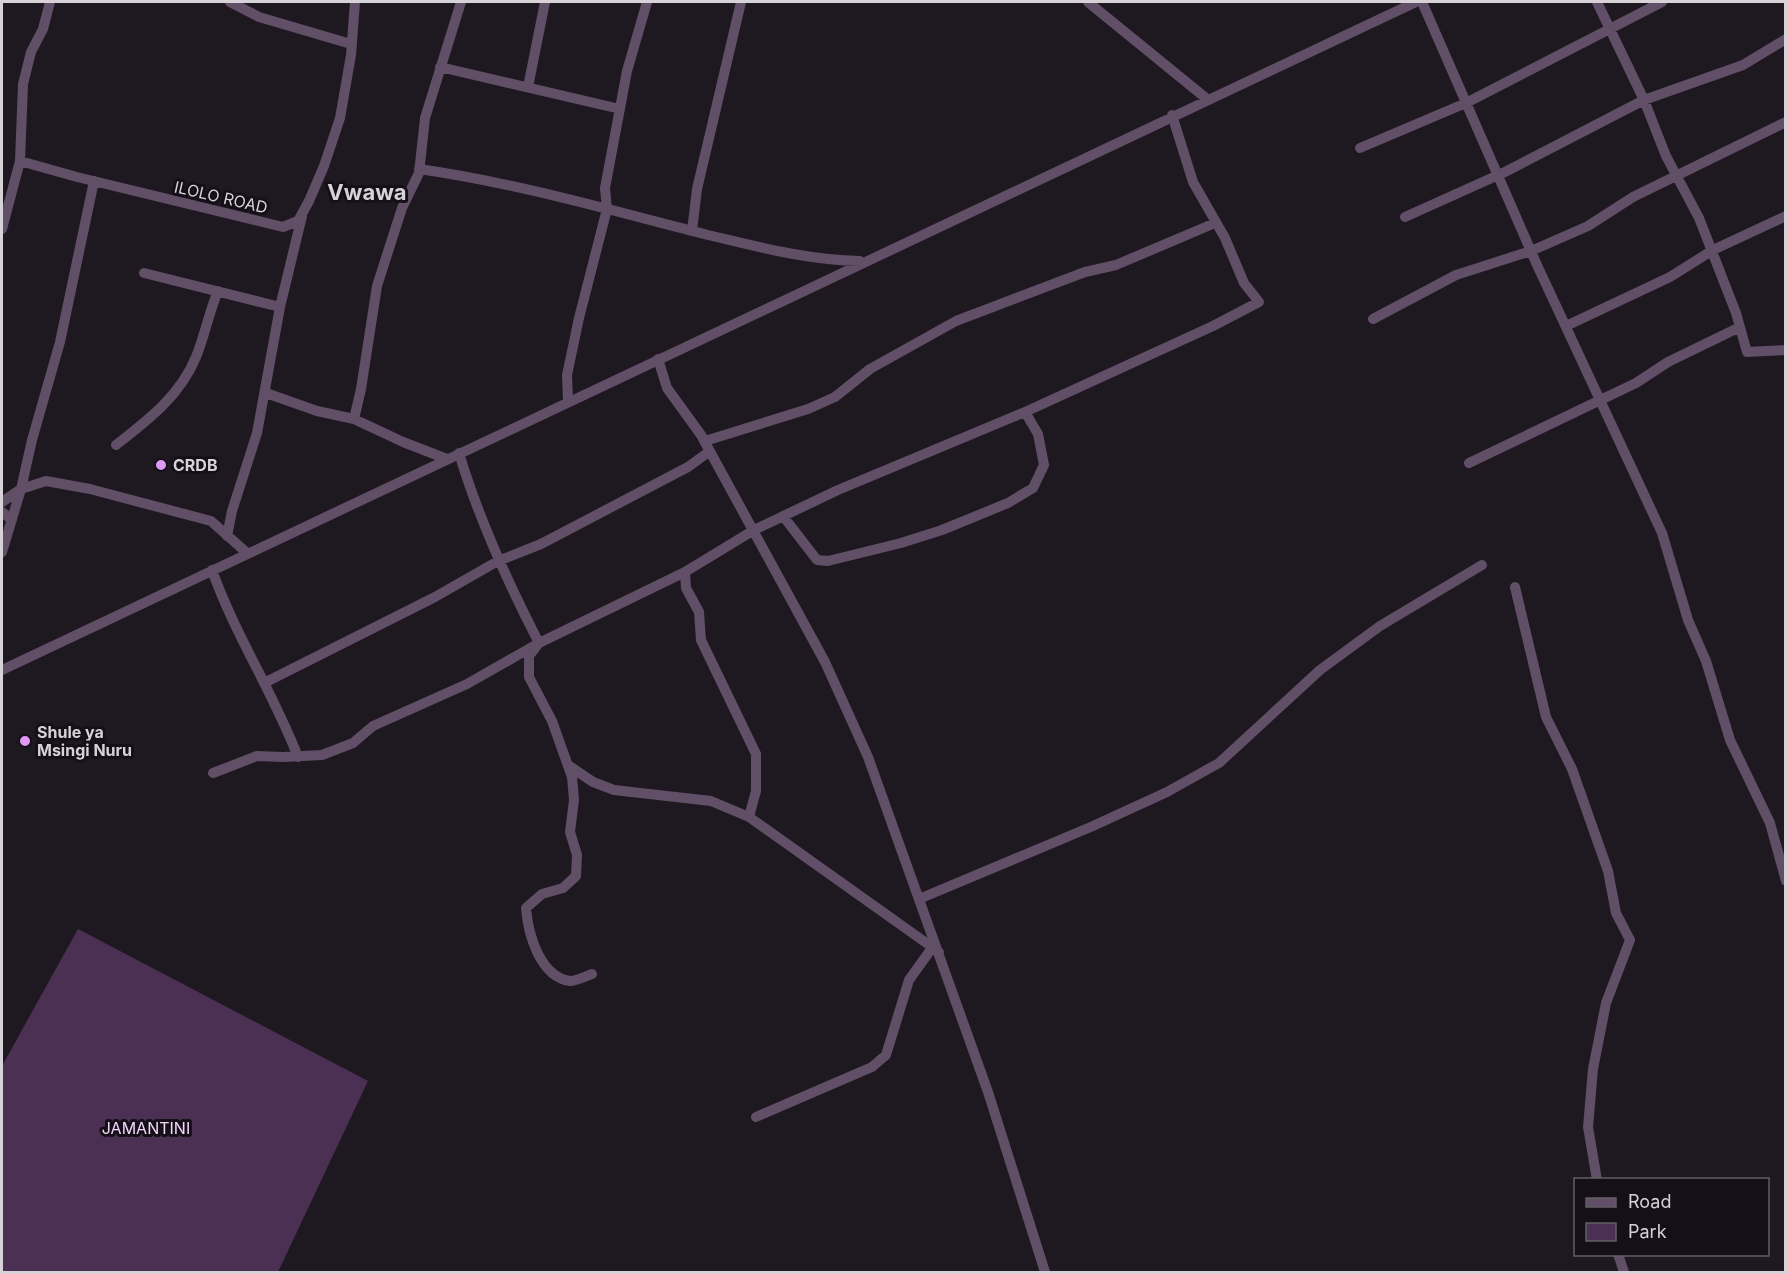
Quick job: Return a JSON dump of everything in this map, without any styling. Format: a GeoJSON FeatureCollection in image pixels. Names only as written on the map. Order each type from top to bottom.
{"type":"FeatureCollection","features":[{"type":"Feature","properties":{"kind":"street"},"geometry":{"type":"LineString","coordinates":[[2,229],[20,161],[23,84],[31,52],[43,29],[50,2]]}},
{"type":"Feature","properties":{"kind":"street"},"geometry":{"type":"LineString","coordinates":[[230,2],[259,17],[351,44]]}},
{"type":"Feature","properties":{"kind":"street"},"geometry":{"type":"LineString","coordinates":[[227,536],[266,393],[280,307],[303,212],[324,166],[340,118],[355,2]]}},
{"type":"Feature","properties":{"kind":"street"},"geometry":{"type":"LineString","coordinates":[[354,419],[362,388],[377,286],[390,242],[419,169],[425,118],[461,2]]}},
{"type":"Feature","properties":{"kind":"street"},"geometry":{"type":"LineString","coordinates":[[528,87],[545,2]]}},
{"type":"Feature","properties":{"kind":"street"},"geometry":{"type":"LineString","coordinates":[[568,401],[567,375],[607,209],[605,188],[627,71],[647,2]]}},
{"type":"Feature","properties":{"kind":"street"},"geometry":{"type":"LineString","coordinates":[[692,231],[697,189],[741,2]]}},
{"type":"Feature","properties":{"kind":"street"},"geometry":{"type":"LineString","coordinates":[[1088,2],[1207,99]]}},
{"type":"Feature","properties":{"kind":"street"},"geometry":{"type":"LineString","coordinates":[[2,669],[1416,2]]}},
{"type":"Feature","properties":{"kind":"street"},"geometry":{"type":"LineString","coordinates":[[1422,2],[1497,176],[1662,533],[1688,620],[1706,661],[1730,741],[1770,823],[1785,881]]}},
{"type":"Feature","properties":{"kind":"street"},"geometry":{"type":"LineString","coordinates":[[1597,2],[1644,100],[1666,156],[1713,250],[1747,352],[1785,350]]}},
{"type":"Feature","properties":{"kind":"street"},"geometry":{"type":"LineString","coordinates":[[1360,148],[1466,103],[1662,2]]}},
{"type":"Feature","properties":{"kind":"street"},"geometry":{"type":"LineString","coordinates":[[1406,217],[1497,176],[1644,100],[1743,65],[1785,39]]}},
{"type":"Feature","properties":{"kind":"street"},"geometry":{"type":"LineString","coordinates":[[440,67],[620,109]]}},
{"type":"Feature","properties":{"kind":"street"},"geometry":{"type":"LineString","coordinates":[[213,773],[257,756],[322,755],[353,743],[373,726],[467,684],[539,644],[685,572],[753,530],[838,490],[1025,412],[1213,326],[1259,302],[1244,283],[1225,238],[1193,182],[1173,115]]}},
{"type":"Feature","properties":{"kind":"street"},"geometry":{"type":"LineString","coordinates":[[1373,319],[1456,275],[1531,251],[1588,226],[1633,197],[1785,122]]}},
{"type":"Feature","properties":{"kind":"street","name":"ILOLO ROAD"},"geometry":{"type":"LineString","coordinates":[[20,161],[94,182],[284,227],[298,220],[303,212]]}},
{"type":"Feature","properties":{"kind":"street"},"geometry":{"type":"LineString","coordinates":[[419,169],[607,209],[766,251],[830,261],[863,262]]}},
{"type":"Feature","properties":{"kind":"street"},"geometry":{"type":"LineString","coordinates":[[2,552],[60,342],[94,182]]}},
{"type":"Feature","properties":{"kind":"street"},"geometry":{"type":"LineString","coordinates":[[1566,326],[1670,276],[1713,250],[1785,216]]}},
{"type":"Feature","properties":{"kind":"street"},"geometry":{"type":"LineString","coordinates":[[266,682],[435,597],[498,561],[551,539],[687,466],[707,446],[835,397],[870,369],[956,321],[1085,273],[1116,265],[1215,223]]}},
{"type":"Feature","properties":{"kind":"street"},"geometry":{"type":"LineString","coordinates":[[144,273],[280,307]]}},
{"type":"Feature","properties":{"kind":"street"},"geometry":{"type":"LineString","coordinates":[[116,445],[156,414],[180,387],[196,357],[218,291]]}},
{"type":"Feature","properties":{"kind":"street"},"geometry":{"type":"LineString","coordinates":[[1469,463],[1600,400],[1740,327]]}},
{"type":"Feature","properties":{"kind":"street"},"geometry":{"type":"LineString","coordinates":[[658,359],[667,388],[707,446],[825,662],[868,757],[988,1092],[1045,1272]]}},
{"type":"Feature","properties":{"kind":"street"},"geometry":{"type":"LineString","coordinates":[[266,393],[317,411],[354,419],[447,459]]}},
{"type":"Feature","properties":{"kind":"street"},"geometry":{"type":"LineString","coordinates":[[783,516],[817,560],[828,561],[901,543],[1008,503],[1033,488],[1044,465],[1038,435],[1025,412]]}},
{"type":"Feature","properties":{"kind":"street"},"geometry":{"type":"LineString","coordinates":[[459,453],[475,508],[539,644]]}},
{"type":"Feature","properties":{"kind":"street"},"geometry":{"type":"LineString","coordinates":[[2,502],[21,489],[46,482],[90,489],[210,521],[247,553]]}},
{"type":"Feature","properties":{"kind":"street"},"geometry":{"type":"LineString","coordinates":[[2,512],[12,520]]}},
{"type":"Feature","properties":{"kind":"street"},"geometry":{"type":"LineString","coordinates":[[919,899],[1093,826],[1167,792],[1219,763],[1320,670],[1380,626],[1482,565]]}},
{"type":"Feature","properties":{"kind":"street"},"geometry":{"type":"LineString","coordinates":[[212,570],[225,607],[266,682],[298,757]]}},
{"type":"Feature","properties":{"kind":"street"},"geometry":{"type":"LineString","coordinates":[[685,572],[686,588],[699,612],[701,640],[756,754],[756,791],[749,817]]}},
{"type":"Feature","properties":{"kind":"street"},"geometry":{"type":"LineString","coordinates":[[1515,587],[1530,663],[1546,717],[1572,769],[1608,871],[1616,913],[1630,940],[1606,1003],[1593,1069],[1588,1127],[1597,1178]]}},
{"type":"Feature","properties":{"kind":"street"},"geometry":{"type":"LineString","coordinates":[[539,644],[529,656],[528,677],[552,721],[568,765],[574,800],[570,832],[577,855],[576,876],[563,888],[542,894],[526,909],[527,928],[539,955],[554,976],[572,981],[592,974]]}},
{"type":"Feature","properties":{"kind":"street"},"geometry":{"type":"LineString","coordinates":[[568,765],[593,782],[614,790],[711,801],[749,817],[936,950]]}},
{"type":"Feature","properties":{"kind":"street"},"geometry":{"type":"LineString","coordinates":[[756,1117],[872,1067],[886,1055],[909,980],[936,950]]}},
{"type":"Feature","properties":{"kind":"street"},"geometry":{"type":"LineString","coordinates":[[1619,1256],[1624,1272]]}},
{"type":"Feature","properties":{"kind":"green space","name":"JAMANTINI"},"geometry":{"type":"Polygon","coordinates":[[[78,929],[368,1081],[278,1272],[2,1272],[2,1066],[78,929]]]}},
{"type":"Feature","properties":{"kind":"place","name":"CRDB"},"geometry":{"type":"Point","coordinates":[161,465]}},
{"type":"Feature","properties":{"kind":"place","name":"Shule ya Msingi Nuru"},"geometry":{"type":"Point","coordinates":[25,741]}},
{"type":"Feature","properties":{"kind":"district","name":"Vwawa"},"geometry":{"type":"Point","coordinates":[367,192]}}]}
